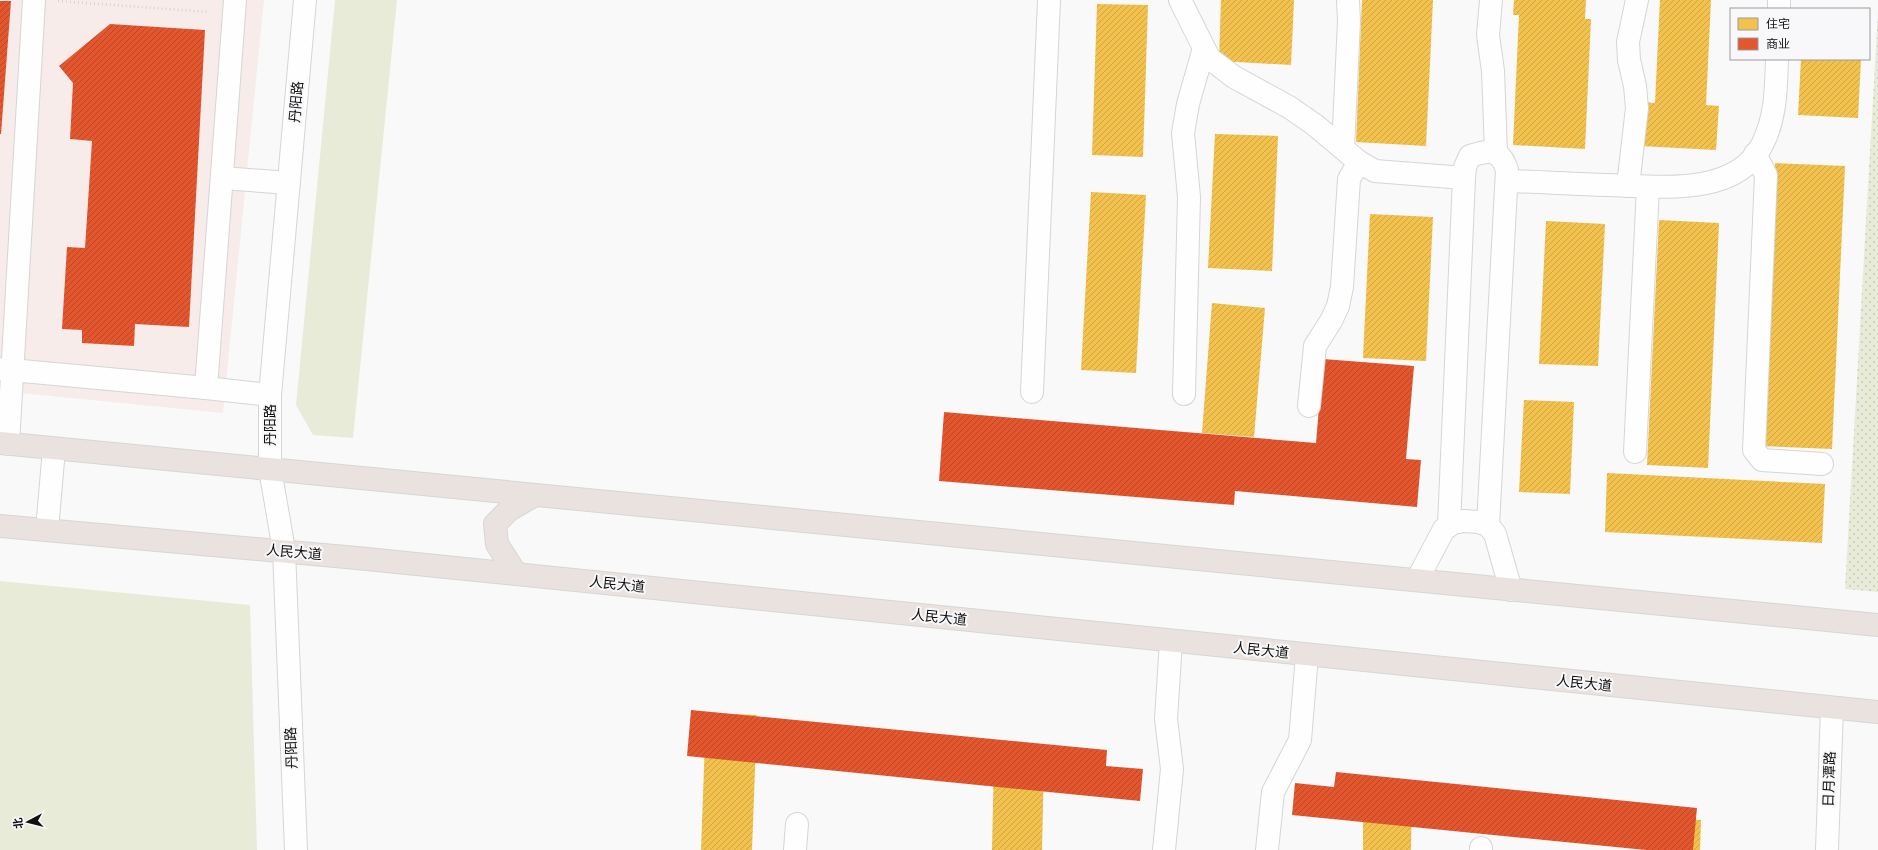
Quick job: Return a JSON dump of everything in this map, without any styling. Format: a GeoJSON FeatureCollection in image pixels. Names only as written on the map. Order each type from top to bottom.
{"type":"FeatureCollection","features":[{"type":"Feature","properties":{"kind":"main road"},"geometry":{"type":"LineString","coordinates":[[4,444],[1878,625]]}},
{"type":"Feature","properties":{"kind":"main road"},"geometry":{"type":"LineString","coordinates":[[516,574],[497,544],[495,524],[509,510],[535,495]]}},
{"type":"Feature","properties":{"kind":"main road","name":"人民大道"},"geometry":{"type":"LineString","coordinates":[[0,526],[284,550],[1878,712]]}},
{"type":"Feature","properties":{"kind":"street"},"geometry":{"type":"LineString","coordinates":[[4,444],[6,370],[34,0]]}},
{"type":"Feature","properties":{"kind":"street","name":"丹阳路"},"geometry":{"type":"LineString","coordinates":[[296,850],[284,550],[270,469],[270,395],[305,0]]}},
{"type":"Feature","properties":{"kind":"street"},"geometry":{"type":"LineString","coordinates":[[1032,392],[1049,0]]}},
{"type":"Feature","properties":{"kind":"street"},"geometry":{"type":"LineString","coordinates":[[1309,406],[1315,346],[1332,321],[1338,306],[1342,287],[1350,155],[1348,0]]}},
{"type":"Feature","properties":{"kind":"street"},"geometry":{"type":"LineString","coordinates":[[1491,0],[1488,34],[1493,71],[1496,152]]}},
{"type":"Feature","properties":{"kind":"street"},"geometry":{"type":"LineString","coordinates":[[1635,452],[1638,186],[1637,108],[1635,86],[1629,60],[1628,42],[1637,0]]}},
{"type":"Feature","properties":{"kind":"street"},"geometry":{"type":"LineString","coordinates":[[1183,2],[1209,58],[1234,77],[1289,107],[1350,155],[1375,171],[1464,178]]}},
{"type":"Feature","properties":{"kind":"street"},"geometry":{"type":"LineString","coordinates":[[206,388],[235,7]]}},
{"type":"Feature","properties":{"kind":"street"},"geometry":{"type":"LineString","coordinates":[[1184,394],[1189,197],[1183,133],[1188,104],[1204,48]]}},
{"type":"Feature","properties":{"kind":"street"},"geometry":{"type":"LineString","coordinates":[[1507,181],[1674,188],[1701,185],[1732,175],[1748,162],[1762,146],[1771,122],[1775,102],[1777,60]]}},
{"type":"Feature","properties":{"kind":"street"},"geometry":{"type":"LineString","coordinates":[[1449,526],[1465,167],[1470,156],[1483,152],[1496,152],[1504,159],[1507,170],[1507,181],[1488,525]]}},
{"type":"Feature","properties":{"kind":"street"},"geometry":{"type":"LineString","coordinates":[[1756,154],[1766,174],[1754,450],[1762,460],[1822,464]]}},
{"type":"Feature","properties":{"kind":"street"},"geometry":{"type":"LineString","coordinates":[[222,178],[289,183]]}},
{"type":"Feature","properties":{"kind":"street"},"geometry":{"type":"LineString","coordinates":[[6,370],[270,395]]}},
{"type":"Feature","properties":{"kind":"street"},"geometry":{"type":"LineString","coordinates":[[47,530],[54,448]]}},
{"type":"Feature","properties":{"kind":"street"},"geometry":{"type":"LineString","coordinates":[[1417,580],[1444,529],[1453,523],[1464,521],[1478,522],[1488,525],[1495,534],[1511,590]]}},
{"type":"Feature","properties":{"kind":"street"},"geometry":{"type":"LineString","coordinates":[[1164,850],[1172,769],[1166,719],[1172,641]]}},
{"type":"Feature","properties":{"kind":"street"},"geometry":{"type":"LineString","coordinates":[[1267,850],[1273,792],[1300,740],[1307,655]]}},
{"type":"Feature","properties":{"kind":"street","name":"日月潭路"},"geometry":{"type":"LineString","coordinates":[[1827,850],[1832,708]]}},
{"type":"Feature","properties":{"kind":"street"},"geometry":{"type":"LineString","coordinates":[[795,850],[796,824]]}},
{"type":"Feature","properties":{"kind":"path"},"geometry":{"type":"LineString","coordinates":[[52,0],[235,7]]}},
{"type":"Feature","properties":{"kind":"shaded area"},"geometry":{"type":"Polygon","coordinates":[[[0,0],[264,0],[223,413],[0,391],[0,0]]]}},
{"type":"Feature","properties":{"kind":"green space"},"geometry":{"type":"Polygon","coordinates":[[[335,0],[397,0],[353,438],[313,435],[296,405],[335,0]]]}},
{"type":"Feature","properties":{"kind":"green space"},"geometry":{"type":"Polygon","coordinates":[[[1878,11],[1878,592],[1845,589],[1878,11]]]}},
{"type":"Feature","properties":{"kind":"green space"},"geometry":{"type":"Polygon","coordinates":[[[0,581],[250,605],[257,850],[0,850],[0,581]]]}},
{"type":"Feature","properties":{"kind":"building: 住宅"},"geometry":{"type":"Polygon","coordinates":[[[1221,0],[1294,0],[1291,65],[1219,61],[1221,0]]]}},
{"type":"Feature","properties":{"kind":"building: 住宅"},"geometry":{"type":"Polygon","coordinates":[[[1362,0],[1433,0],[1426,146],[1356,142],[1362,0]]]}},
{"type":"Feature","properties":{"kind":"building: 住宅"},"geometry":{"type":"Polygon","coordinates":[[[1514,0],[1586,0],[1585,19],[1591,19],[1585,149],[1513,145],[1519,15],[1513,15],[1514,0]]]}},
{"type":"Feature","properties":{"kind":"building: 住宅"},"geometry":{"type":"Polygon","coordinates":[[[1660,0],[1711,0],[1706,105],[1719,106],[1716,150],[1640,146],[1642,102],[1655,103],[1660,0]]]}},
{"type":"Feature","properties":{"kind":"building: 住宅"},"geometry":{"type":"Polygon","coordinates":[[[1097,4],[1148,5],[1143,157],[1092,155],[1097,4]]]}},
{"type":"Feature","properties":{"kind":"building: 住宅"},"geometry":{"type":"Polygon","coordinates":[[[1801,60],[1861,60],[1858,118],[1798,115],[1801,60]]]}},
{"type":"Feature","properties":{"kind":"building: 住宅"},"geometry":{"type":"Polygon","coordinates":[[[1215,134],[1278,136],[1272,271],[1208,268],[1215,134]]]}},
{"type":"Feature","properties":{"kind":"building: 住宅"},"geometry":{"type":"Polygon","coordinates":[[[1775,163],[1845,166],[1832,449],[1762,446],[1775,163]]]}},
{"type":"Feature","properties":{"kind":"building: 住宅"},"geometry":{"type":"Polygon","coordinates":[[[1091,192],[1146,195],[1136,373],[1081,370],[1091,192]]]}},
{"type":"Feature","properties":{"kind":"building: 住宅"},"geometry":{"type":"Polygon","coordinates":[[[1370,214],[1433,217],[1426,361],[1363,358],[1370,214]]]}},
{"type":"Feature","properties":{"kind":"building: 住宅"},"geometry":{"type":"Polygon","coordinates":[[[1659,220],[1719,223],[1708,468],[1647,465],[1659,220]]]}},
{"type":"Feature","properties":{"kind":"building: 住宅"},"geometry":{"type":"Polygon","coordinates":[[[1546,221],[1605,224],[1598,366],[1539,364],[1546,221]]]}},
{"type":"Feature","properties":{"kind":"building: 住宅"},"geometry":{"type":"Polygon","coordinates":[[[1212,303],[1265,308],[1254,437],[1202,433],[1212,303]]]}},
{"type":"Feature","properties":{"kind":"building: 住宅"},"geometry":{"type":"Polygon","coordinates":[[[1524,400],[1574,402],[1570,494],[1519,492],[1524,400]]]}},
{"type":"Feature","properties":{"kind":"building: 住宅"},"geometry":{"type":"Polygon","coordinates":[[[1607,473],[1825,484],[1822,543],[1605,532],[1607,473]]]}},
{"type":"Feature","properties":{"kind":"building: 住宅"},"geometry":{"type":"Polygon","coordinates":[[[706,713],[757,715],[752,850],[701,850],[706,713]]]}},
{"type":"Feature","properties":{"kind":"building: 住宅"},"geometry":{"type":"Polygon","coordinates":[[[994,759],[1044,761],[1042,850],[992,850],[994,759]]]}},
{"type":"Feature","properties":{"kind":"building: 住宅"},"geometry":{"type":"Polygon","coordinates":[[[1363,787],[1412,788],[1411,850],[1363,850],[1363,787]]]}},
{"type":"Feature","properties":{"kind":"building: 住宅"},"geometry":{"type":"Polygon","coordinates":[[[1651,818],[1701,820],[1700,850],[1650,850],[1651,818]]]}},
{"type":"Feature","properties":{"kind":"building: 商业"},"geometry":{"type":"Polygon","coordinates":[[[0,1],[11,1],[1,134],[0,134],[0,1]]]}},
{"type":"Feature","properties":{"kind":"building: 商业"},"geometry":{"type":"Polygon","coordinates":[[[110,24],[205,30],[189,327],[135,324],[134,346],[82,343],[82,330],[62,329],[67,247],[85,248],[92,141],[70,139],[73,83],[59,66],[110,24]]]}},
{"type":"Feature","properties":{"kind":"building: 商业"},"geometry":{"type":"Polygon","coordinates":[[[1323,359],[1414,366],[1406,459],[1421,460],[1417,507],[1235,491],[1234,505],[939,481],[944,412],[1316,443],[1323,359]]]}},
{"type":"Feature","properties":{"kind":"building: 商业"},"geometry":{"type":"Polygon","coordinates":[[[691,710],[1107,750],[1106,766],[1143,769],[1140,801],[687,756],[691,710]]]}},
{"type":"Feature","properties":{"kind":"building: 商业"},"geometry":{"type":"Polygon","coordinates":[[[1336,772],[1697,808],[1693,850],[1646,850],[1292,815],[1295,783],[1334,787],[1336,772]]]}}]}
